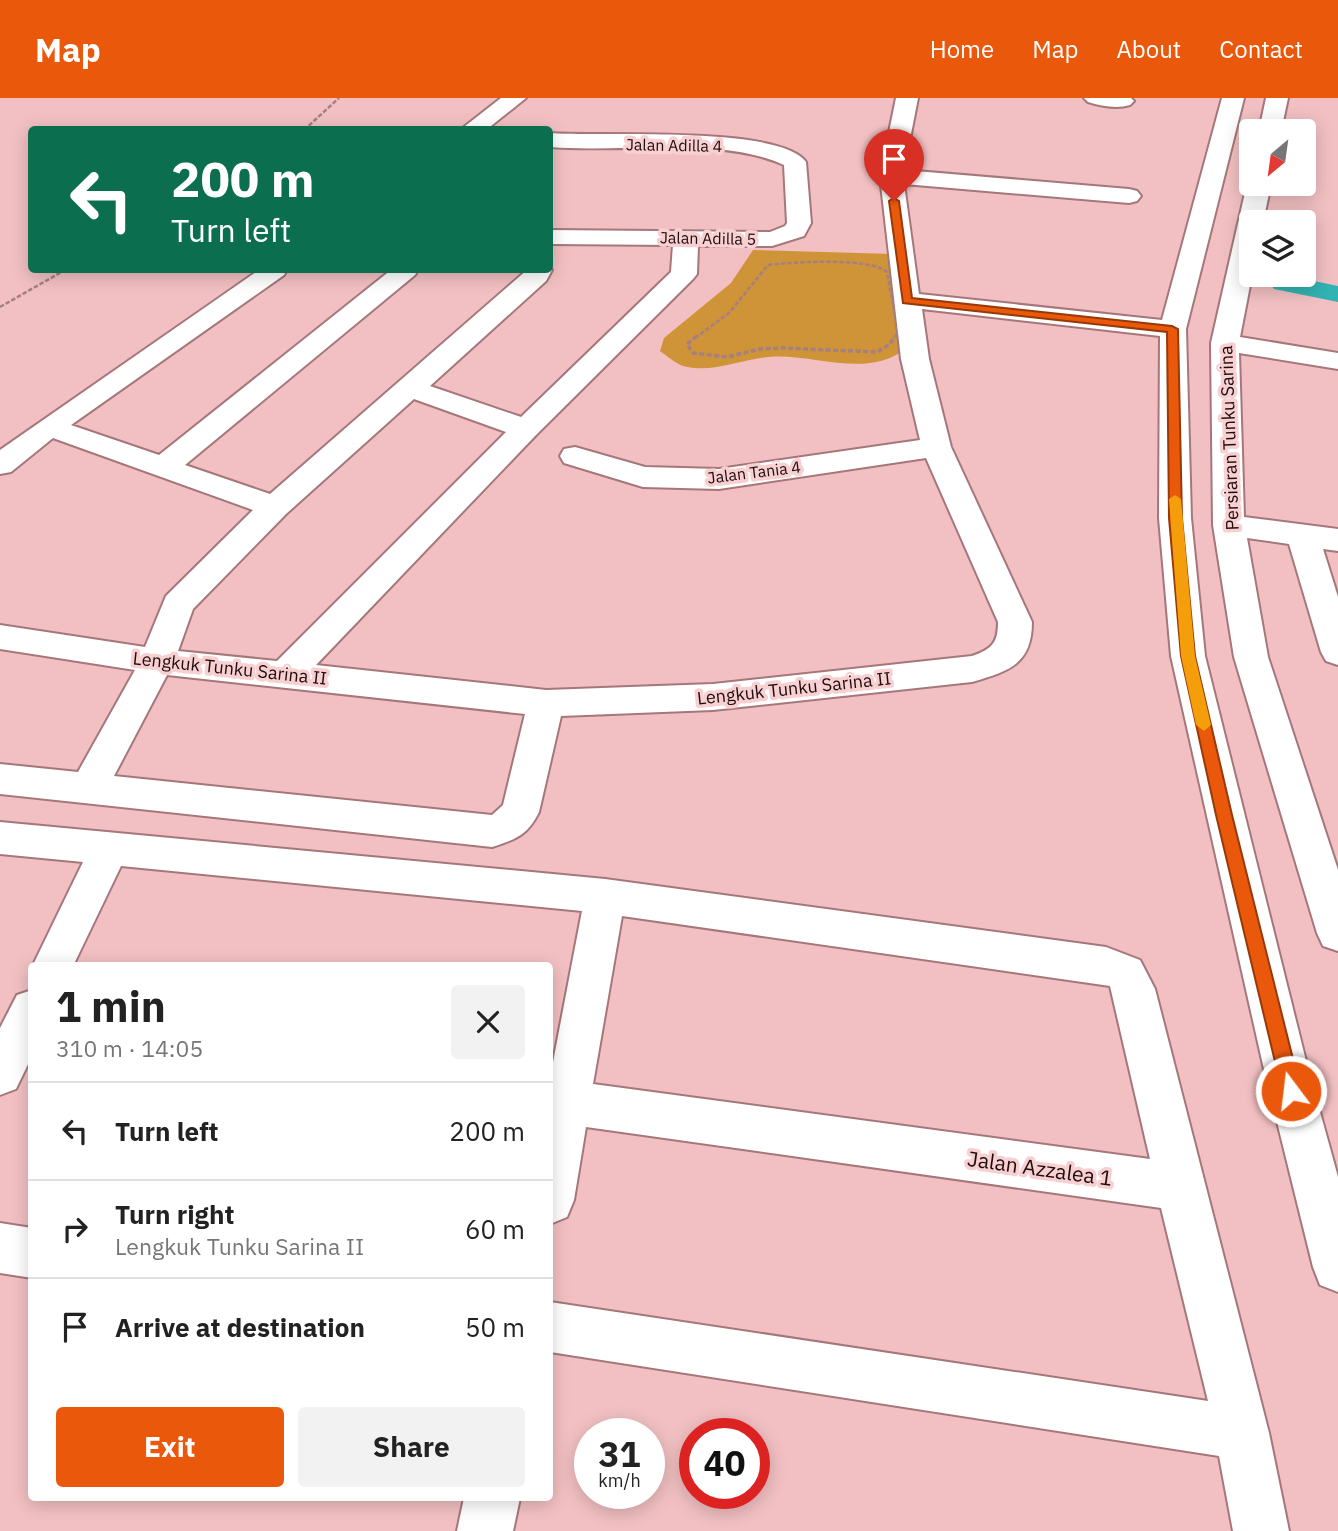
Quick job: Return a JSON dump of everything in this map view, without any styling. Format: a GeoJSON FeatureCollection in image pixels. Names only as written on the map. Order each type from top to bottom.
{"type":"FeatureCollection","features":[{"type":"Feature","properties":{"kind":"street"},"geometry":{"type":"LineString","coordinates":[[478,125],[516,98]]}},
{"type":"Feature","properties":{"kind":"street","name":"Lengkuk Tunku Sarina II"},"geometry":{"type":"LineString","coordinates":[[0,637],[157,662],[546,703],[713,697],[972,669],[996,662],[1008,653],[1016,640],[1015,622],[936,447],[915,359],[891,176],[906,98]]}},
{"type":"Feature","properties":{"kind":"street"},"geometry":{"type":"LineString","coordinates":[[1095,98],[1123,101]]}},
{"type":"Feature","properties":{"kind":"street"},"geometry":{"type":"LineString","coordinates":[[1233,98],[1172,329],[1175,518],[1188,656],[1284,1065],[1338,1267]]}},
{"type":"Feature","properties":{"kind":"street"},"geometry":{"type":"LineString","coordinates":[[1273,119],[1277,98]]}},
{"type":"Feature","properties":{"kind":"street","name":"Jalan Adilla 4"},"geometry":{"type":"LineString","coordinates":[[553,140],[754,148],[774,151],[795,162]]}},
{"type":"Feature","properties":{"kind":"street","name":"Jalan Adilla 5"},"geometry":{"type":"LineString","coordinates":[[553,237],[772,239],[795,231],[799,223],[795,162]]}},
{"type":"Feature","properties":{"kind":"street"},"geometry":{"type":"LineString","coordinates":[[891,176],[1129,196]]}},
{"type":"Feature","properties":{"kind":"street","name":"Persiaran Tunku Sarina"},"geometry":{"type":"LineString","coordinates":[[1256,196],[1225,343],[1229,525],[1251,657],[1338,933]]}},
{"type":"Feature","properties":{"kind":"street"},"geometry":{"type":"LineString","coordinates":[[285,675],[526,429],[684,274],[686,238]]}},
{"type":"Feature","properties":{"kind":"street"},"geometry":{"type":"LineString","coordinates":[[0,465],[49,426],[271,273]]}},
{"type":"Feature","properties":{"kind":"street"},"geometry":{"type":"LineString","coordinates":[[163,467],[402,273]]}},
{"type":"Feature","properties":{"kind":"street"},"geometry":{"type":"LineString","coordinates":[[89,788],[157,662],[178,604],[275,507],[412,389],[538,273]]}},
{"type":"Feature","properties":{"kind":"street"},"geometry":{"type":"LineString","coordinates":[[907,300],[1172,329]]}},
{"type":"Feature","properties":{"kind":"street"},"geometry":{"type":"LineString","coordinates":[[1225,343],[1338,361]]}},
{"type":"Feature","properties":{"kind":"street"},"geometry":{"type":"LineString","coordinates":[[412,389],[526,429]]}},
{"type":"Feature","properties":{"kind":"street"},"geometry":{"type":"LineString","coordinates":[[49,426],[275,507]]}},
{"type":"Feature","properties":{"kind":"street","name":"Jalan Tania 4"},"geometry":{"type":"LineString","coordinates":[[575,456],[643,477],[719,479],[936,447]]}},
{"type":"Feature","properties":{"kind":"street"},"geometry":{"type":"LineString","coordinates":[[1229,525],[1338,540]]}},
{"type":"Feature","properties":{"kind":"street"},"geometry":{"type":"LineString","coordinates":[[1303,536],[1338,652]]}},
{"type":"Feature","properties":{"kind":"street"},"geometry":{"type":"LineString","coordinates":[[0,779],[492,831],[507,826],[520,812],[546,703]]}},
{"type":"Feature","properties":{"kind":"street"},"geometry":{"type":"LineString","coordinates":[[0,838],[605,896],[1106,966],[1125,973],[1134,989],[1180,1187],[1242,1433],[1261,1531]]}},
{"type":"Feature","properties":{"kind":"street"},"geometry":{"type":"LineString","coordinates":[[54,962],[109,850]]}},
{"type":"Feature","properties":{"kind":"street"},"geometry":{"type":"LineString","coordinates":[[553,1163],[558,1102],[605,896]]}},
{"type":"Feature","properties":{"kind":"street"},"geometry":{"type":"LineString","coordinates":[[0,1074],[22,1019]]}},
{"type":"Feature","properties":{"kind":"street","name":"Jalan Azzalea 1"},"geometry":{"type":"LineString","coordinates":[[558,1102],[1180,1187]]}},
{"type":"Feature","properties":{"kind":"street"},"geometry":{"type":"LineString","coordinates":[[0,1248],[28,1252]]}},
{"type":"Feature","properties":{"kind":"street"},"geometry":{"type":"LineString","coordinates":[[553,1327],[1242,1433]]}},
{"type":"Feature","properties":{"kind":"street"},"geometry":{"type":"LineString","coordinates":[[485,1531],[491,1501]]}},
{"type":"Feature","properties":{"kind":"path"},"geometry":{"type":"LineString","coordinates":[[309,126],[339,98]]}},
{"type":"Feature","properties":{"kind":"path"},"geometry":{"type":"LineString","coordinates":[[841,261],[862,261],[880,266],[887,272],[898,332],[890,344],[877,352],[783,348],[714,358],[694,353],[687,344],[729,313],[768,265],[780,263],[823,265],[841,261]]}},
{"type":"Feature","properties":{"kind":"path"},"geometry":{"type":"LineString","coordinates":[[0,307],[60,273]]}},
{"type":"Feature","properties":{"kind":"shaded area"},"geometry":{"type":"Polygon","coordinates":[[[753,250],[894,254],[906,348],[891,357],[858,364],[769,357],[704,368],[683,366],[660,351],[664,338],[731,283],[753,250]]]}},
{"type":"Feature","properties":{"kind":"waterway"},"geometry":{"type":"LineString","coordinates":[[1304,287],[1338,294]]}},
{"type":"Feature","properties":{"kind":"slow traffic"},"geometry":{"type":"LineString","coordinates":[[1175,499],[1188,656],[1204,725]]}},
{"type":"Feature","properties":{"kind":"route"},"geometry":{"type":"LineString","coordinates":[[894,201],[907,300],[1172,329],[1175,518],[1188,656],[1291,1091]]}}]}
